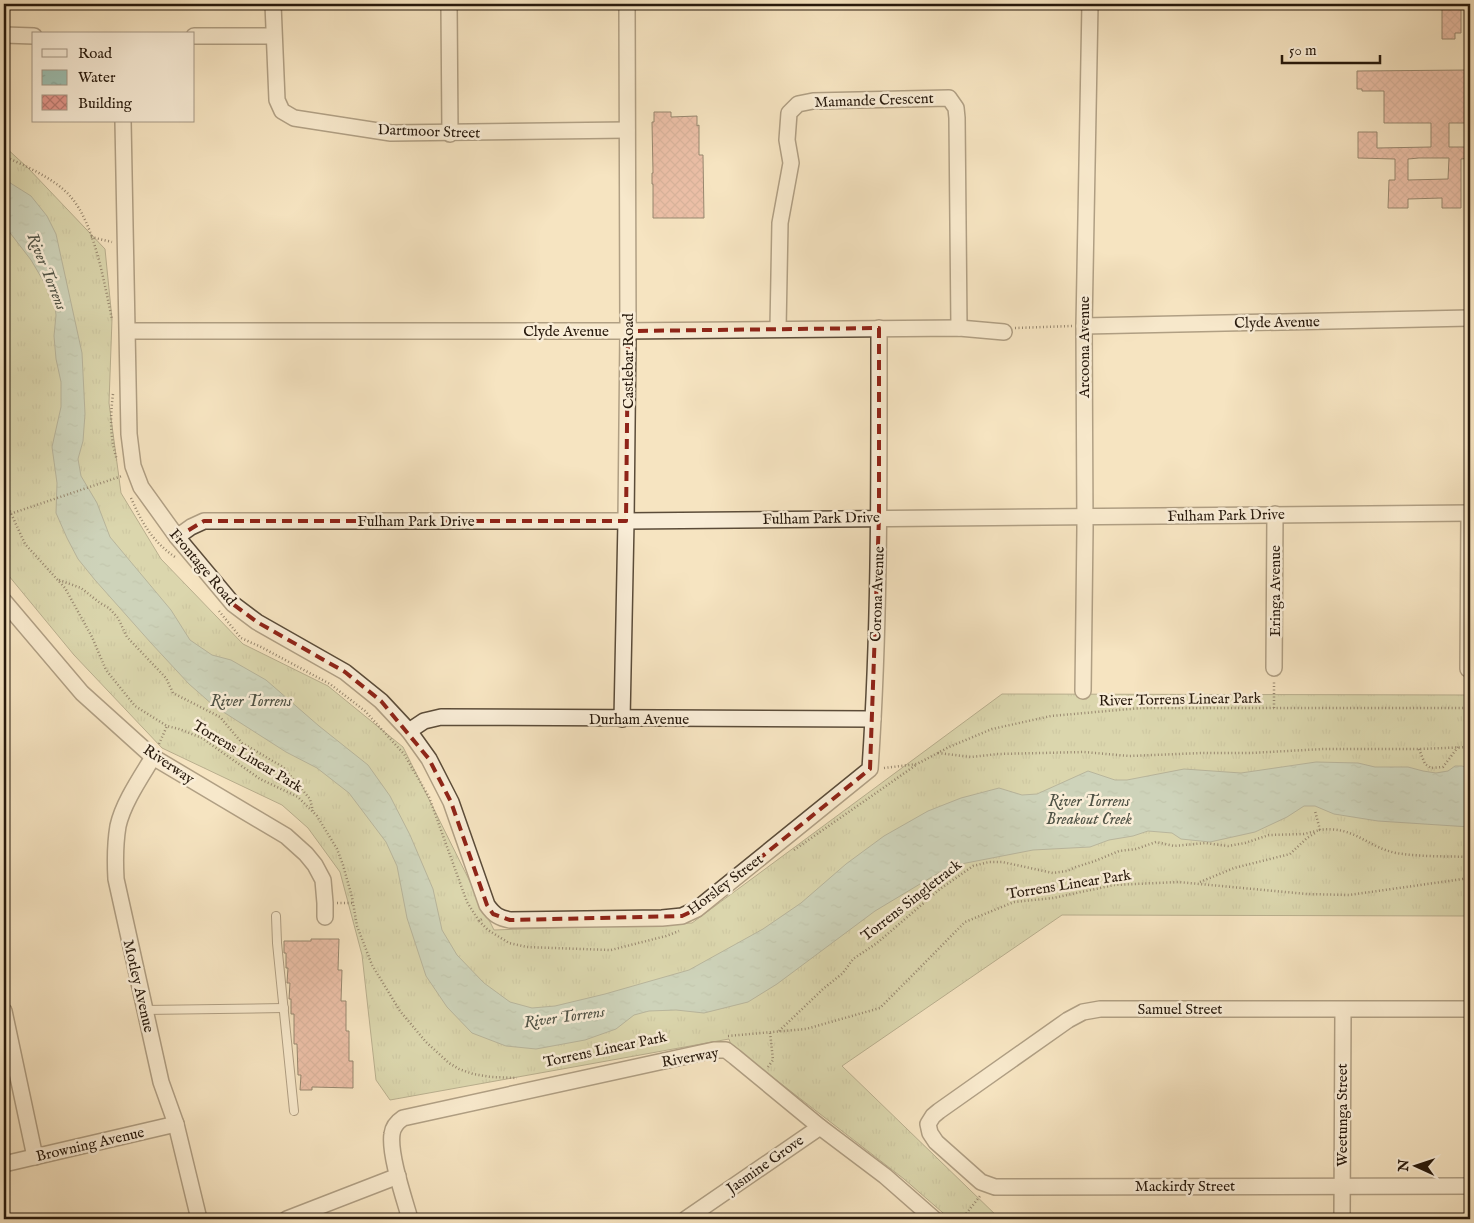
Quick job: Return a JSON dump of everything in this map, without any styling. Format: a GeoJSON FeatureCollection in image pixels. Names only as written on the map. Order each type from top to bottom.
{"type":"FeatureCollection","features":[{"type":"Feature","properties":{"kind":"street","name":"Dartmoor Street"},"geometry":{"type":"LineString","coordinates":[[273,4],[277,100],[282,111],[294,118],[392,133],[450,134],[627,130]]}},
{"type":"Feature","properties":{"kind":"street"},"geometry":{"type":"LineString","coordinates":[[450,4],[450,134]]}},
{"type":"Feature","properties":{"kind":"street","name":"Castlebar Road"},"geometry":{"type":"LineString","coordinates":[[622,719],[628,331],[627,4]]}},
{"type":"Feature","properties":{"kind":"street","name":"Arcoona Avenue"},"geometry":{"type":"LineString","coordinates":[[1083,691],[1085,517],[1084,326],[1090,4]]}},
{"type":"Feature","properties":{"kind":"street"},"geometry":{"type":"LineString","coordinates":[[4,36],[32,36]]}},
{"type":"Feature","properties":{"kind":"street"},"geometry":{"type":"LineString","coordinates":[[195,36],[274,36]]}},
{"type":"Feature","properties":{"kind":"street","name":"Mamande Crescent"},"geometry":{"type":"LineString","coordinates":[[778,329],[780,223],[791,163],[787,140],[788,113],[798,104],[813,101],[949,98],[956,108],[957,118],[959,328]]}},
{"type":"Feature","properties":{"kind":"street","name":"Frontage Road"},"geometry":{"type":"LineString","coordinates":[[123,122],[130,434],[133,466],[141,487],[177,538],[234,604],[257,622],[345,672],[381,701],[409,731],[430,759],[451,802],[487,905],[493,914]]}},
{"type":"Feature","properties":{"kind":"street","name":"Clyde Avenue"},"geometry":{"type":"LineString","coordinates":[[1084,326],[1470,318]]}},
{"type":"Feature","properties":{"kind":"street","name":"Clyde Avenue"},"geometry":{"type":"LineString","coordinates":[[128,331],[628,331],[879,328],[959,328],[1001,331]]}},
{"type":"Feature","properties":{"kind":"street","name":"Corona Avenue"},"geometry":{"type":"LineString","coordinates":[[870,769],[879,517],[879,328]]}},
{"type":"Feature","properties":{"kind":"street"},"geometry":{"type":"LineString","coordinates":[[1468,669],[1470,512]]}},
{"type":"Feature","properties":{"kind":"street","name":"Fulham Park Drive"},"geometry":{"type":"LineString","coordinates":[[177,538],[191,527],[204,521],[626,521],[1470,512]]}},
{"type":"Feature","properties":{"kind":"street","name":"Eringa Avenue"},"geometry":{"type":"LineString","coordinates":[[1274,668],[1275,514]]}},
{"type":"Feature","properties":{"kind":"street","name":"Riverway"},"geometry":{"type":"LineString","coordinates":[[4,601],[82,693],[152,756],[286,836],[306,854],[315,865],[323,880],[326,903],[325,917]]}},
{"type":"Feature","properties":{"kind":"street","name":"Durham Avenue"},"geometry":{"type":"LineString","coordinates":[[409,731],[424,721],[441,717],[873,719]]}},
{"type":"Feature","properties":{"kind":"street","name":"Motley Avenue"},"geometry":{"type":"LineString","coordinates":[[152,756],[130,797],[119,824],[114,855],[116,879],[161,1082],[176,1124],[199,1219]]}},
{"type":"Feature","properties":{"kind":"street","name":"Horsley Street"},"geometry":{"type":"LineString","coordinates":[[493,914],[510,920],[662,918],[682,916],[697,909],[870,769]]}},
{"type":"Feature","properties":{"kind":"street","name":"Samuel Street"},"geometry":{"type":"LineString","coordinates":[[928,1124],[939,1110],[1068,1020],[1083,1012],[1100,1009],[1470,1009]]}},
{"type":"Feature","properties":{"kind":"street","name":"Weetunga Street"},"geometry":{"type":"LineString","coordinates":[[1342,1219],[1343,1010]]}},
{"type":"Feature","properties":{"kind":"street"},"geometry":{"type":"LineString","coordinates":[[4,1011],[35,1157]]}},
{"type":"Feature","properties":{"kind":"street","name":"Riverway"},"geometry":{"type":"LineString","coordinates":[[398,1176],[392,1134],[395,1124],[403,1118],[714,1050],[726,1050],[820,1127],[886,1176],[934,1219]]}},
{"type":"Feature","properties":{"kind":"street","name":"Browning Avenue"},"geometry":{"type":"LineString","coordinates":[[4,1164],[176,1124]]}},
{"type":"Feature","properties":{"kind":"street","name":"Mackirdy Street"},"geometry":{"type":"LineString","coordinates":[[928,1124],[930,1134],[936,1142],[981,1182],[995,1187],[1470,1186]]}},
{"type":"Feature","properties":{"kind":"street","name":"Jasmine Grove"},"geometry":{"type":"LineString","coordinates":[[686,1219],[820,1127]]}},
{"type":"Feature","properties":{"kind":"street"},"geometry":{"type":"LineString","coordinates":[[287,1219],[398,1176],[410,1219]]}},
{"type":"Feature","properties":{"kind":"lane"},"geometry":{"type":"LineString","coordinates":[[276,916],[276,942],[294,1111]]}},
{"type":"Feature","properties":{"kind":"lane"},"geometry":{"type":"LineString","coordinates":[[144,1010],[284,1008]]}},
{"type":"Feature","properties":{"kind":"path"},"geometry":{"type":"LineString","coordinates":[[4,156],[46,177],[70,196],[91,237],[102,272],[113,325]]}},
{"type":"Feature","properties":{"kind":"path"},"geometry":{"type":"LineString","coordinates":[[91,237],[126,246]]}},
{"type":"Feature","properties":{"kind":"path"},"geometry":{"type":"LineString","coordinates":[[1001,331],[1017,327],[1084,326]]}},
{"type":"Feature","properties":{"kind":"path"},"geometry":{"type":"LineString","coordinates":[[113,394],[110,419],[112,446],[118,462]]}},
{"type":"Feature","properties":{"kind":"path"},"geometry":{"type":"LineString","coordinates":[[120,470],[122,476]]}},
{"type":"Feature","properties":{"kind":"path"},"geometry":{"type":"LineString","coordinates":[[4,516],[108,482]]}},
{"type":"Feature","properties":{"kind":"path"},"geometry":{"type":"LineString","coordinates":[[128,493],[140,519],[159,546],[180,560]]}},
{"type":"Feature","properties":{"kind":"path","name":"Torrens Linear Park"},"geometry":{"type":"LineString","coordinates":[[4,498],[24,544],[58,579],[92,637],[101,662],[115,684],[135,706],[167,726],[202,738],[260,780],[298,797],[314,812],[337,849],[348,880],[357,926],[372,965],[383,985],[410,1024],[438,1054],[459,1070],[491,1077],[525,1078]]}},
{"type":"Feature","properties":{"kind":"path"},"geometry":{"type":"LineString","coordinates":[[58,579],[82,588],[109,608],[118,618],[127,637],[166,678],[174,693],[220,717],[242,744],[283,767],[299,784],[310,800],[314,812]]}},
{"type":"Feature","properties":{"kind":"path"},"geometry":{"type":"LineString","coordinates":[[219,610],[241,638],[330,684],[365,711],[404,754],[429,797],[467,902],[479,921],[493,914]]}},
{"type":"Feature","properties":{"kind":"path"},"geometry":{"type":"LineString","coordinates":[[1274,668],[1274,708]]}},
{"type":"Feature","properties":{"kind":"path"},"geometry":{"type":"LineString","coordinates":[[1468,669],[1469,708]]}},
{"type":"Feature","properties":{"kind":"path","name":"River Torrens Linear Park"},"geometry":{"type":"LineString","coordinates":[[870,769],[917,764],[949,746],[992,729],[1051,716],[1141,708],[1469,708]]}},
{"type":"Feature","properties":{"kind":"path"},"geometry":{"type":"LineString","coordinates":[[152,756],[167,726]]}},
{"type":"Feature","properties":{"kind":"path"},"geometry":{"type":"LineString","coordinates":[[1419,749],[1425,764],[1436,768],[1443,767],[1458,747]]}},
{"type":"Feature","properties":{"kind":"path"},"geometry":{"type":"LineString","coordinates":[[938,753],[971,757],[998,754],[1084,752],[1129,756],[1323,749],[1470,747]]}},
{"type":"Feature","properties":{"kind":"path"},"geometry":{"type":"LineString","coordinates":[[1198,883],[1234,868],[1290,854],[1307,838],[1320,830],[1314,811]]}},
{"type":"Feature","properties":{"kind":"path","name":"Torrens Singletrack"},"geometry":{"type":"LineString","coordinates":[[778,1032],[823,988],[843,973],[852,959],[877,943],[940,889],[980,863],[1002,862],[1053,874],[1095,861],[1118,851],[1136,849],[1156,842],[1174,846],[1205,844],[1228,846],[1245,844],[1269,835],[1304,834],[1333,829],[1344,830],[1395,852],[1470,857]]}},
{"type":"Feature","properties":{"kind":"path","name":"Torrens Linear Park"},"geometry":{"type":"LineString","coordinates":[[720,1037],[806,1030],[880,1008],[966,922],[1014,902],[1053,898],[1114,885],[1178,882],[1307,894],[1349,895],[1470,878]]}},
{"type":"Feature","properties":{"kind":"path"},"geometry":{"type":"LineString","coordinates":[[760,1078],[773,1060],[770,1032]]}},
{"type":"Feature","properties":{"kind":"path"},"geometry":{"type":"LineString","coordinates":[[962,1219],[982,1194]]}},
{"type":"Feature","properties":{"kind":"highlighted area"},"geometry":{"type":"Polygon","coordinates":[[[879,328],[879,517],[870,769],[697,909],[682,916],[510,920],[493,914],[487,905],[451,802],[429,759],[381,701],[345,672],[257,622],[233,604],[177,537],[204,521],[626,521],[628,331],[879,328]]]}},
{"type":"Feature","properties":{"kind":"green space"},"geometry":{"type":"Polygon","coordinates":[[[4,146],[28,168],[105,249],[112,319],[109,403],[121,493],[161,559],[243,644],[328,686],[403,747],[494,930],[692,923],[1002,694],[1470,695],[1470,916],[1062,915],[842,1066],[1000,1219],[950,1219],[904,1179],[731,1045],[729,1039],[390,1100],[376,1080],[362,955],[340,872],[308,828],[282,805],[162,748],[74,655],[4,570],[4,146]]]}},
{"type":"Feature","properties":{"kind":"water"},"geometry":{"type":"Polygon","coordinates":[[[4,179],[31,196],[47,216],[56,234],[82,353],[85,414],[83,441],[78,459],[81,476],[97,503],[110,537],[171,610],[190,640],[212,655],[231,660],[266,680],[368,765],[390,796],[410,835],[433,889],[442,930],[457,955],[484,983],[510,1002],[532,1008],[555,1006],[689,970],[763,929],[801,903],[846,864],[884,836],[928,811],[961,798],[999,788],[1022,795],[1037,794],[1088,771],[1115,780],[1127,780],[1184,769],[1241,773],[1316,762],[1358,763],[1375,767],[1408,767],[1436,773],[1448,771],[1455,766],[1462,766],[1470,769],[1470,827],[1378,821],[1334,814],[1315,806],[1304,806],[1287,817],[1255,832],[1210,842],[1181,839],[1172,833],[1148,831],[1109,840],[1090,847],[1033,850],[961,864],[940,872],[875,911],[777,984],[748,1002],[704,1013],[676,1010],[649,1011],[634,1015],[616,1029],[585,1040],[536,1049],[506,1046],[472,1033],[447,1007],[426,976],[407,918],[397,866],[386,842],[349,793],[317,768],[286,752],[214,706],[189,684],[151,643],[78,559],[56,513],[57,483],[52,447],[61,407],[61,382],[54,336],[56,315],[54,299],[31,260],[4,225],[4,179]]]}},
{"type":"Feature","properties":{"kind":"building"},"geometry":{"type":"Polygon","coordinates":[[[1442,5],[1461,5],[1461,33],[1455,33],[1455,39],[1442,39],[1442,5]]]}},
{"type":"Feature","properties":{"kind":"building"},"geometry":{"type":"Polygon","coordinates":[[[1470,70],[1470,123],[1449,123],[1449,147],[1470,147],[1470,158],[1461,159],[1461,208],[1442,208],[1442,198],[1408,199],[1408,208],[1388,208],[1389,180],[1395,180],[1395,159],[1358,158],[1358,132],[1377,132],[1377,148],[1431,147],[1431,123],[1384,123],[1384,91],[1362,91],[1362,89],[1357,89],[1357,71],[1470,70]],[[1449,158],[1408,159],[1408,180],[1448,179],[1449,158]]]}},
{"type":"Feature","properties":{"kind":"building"},"geometry":{"type":"Polygon","coordinates":[[[654,112],[671,112],[671,117],[697,116],[697,126],[699,125],[699,155],[703,155],[704,218],[653,218],[652,122],[654,122],[654,112]]]}},
{"type":"Feature","properties":{"kind":"building"},"geometry":{"type":"Polygon","coordinates":[[[311,939],[339,939],[338,970],[342,970],[341,1001],[346,1001],[346,1031],[349,1031],[349,1061],[353,1061],[353,1088],[312,1087],[312,1090],[300,1090],[301,1075],[298,1075],[297,1044],[294,1044],[294,1014],[291,1014],[291,999],[289,999],[290,983],[287,983],[288,968],[286,968],[284,941],[311,941],[311,939]]]}},
{"type":"Feature","properties":{"kind":"water label","name":"River Torrens"},"geometry":{"type":"Point","coordinates":[48,271]}},
{"type":"Feature","properties":{"kind":"water label","name":"River Torrens"},"geometry":{"type":"Point","coordinates":[251,700]}},
{"type":"Feature","properties":{"kind":"water label","name":"River Torrens Breakout Creek"},"geometry":{"type":"Point","coordinates":[1089,809]}},
{"type":"Feature","properties":{"kind":"water label","name":"River Torrens"},"geometry":{"type":"Point","coordinates":[564,1016]}}]}
